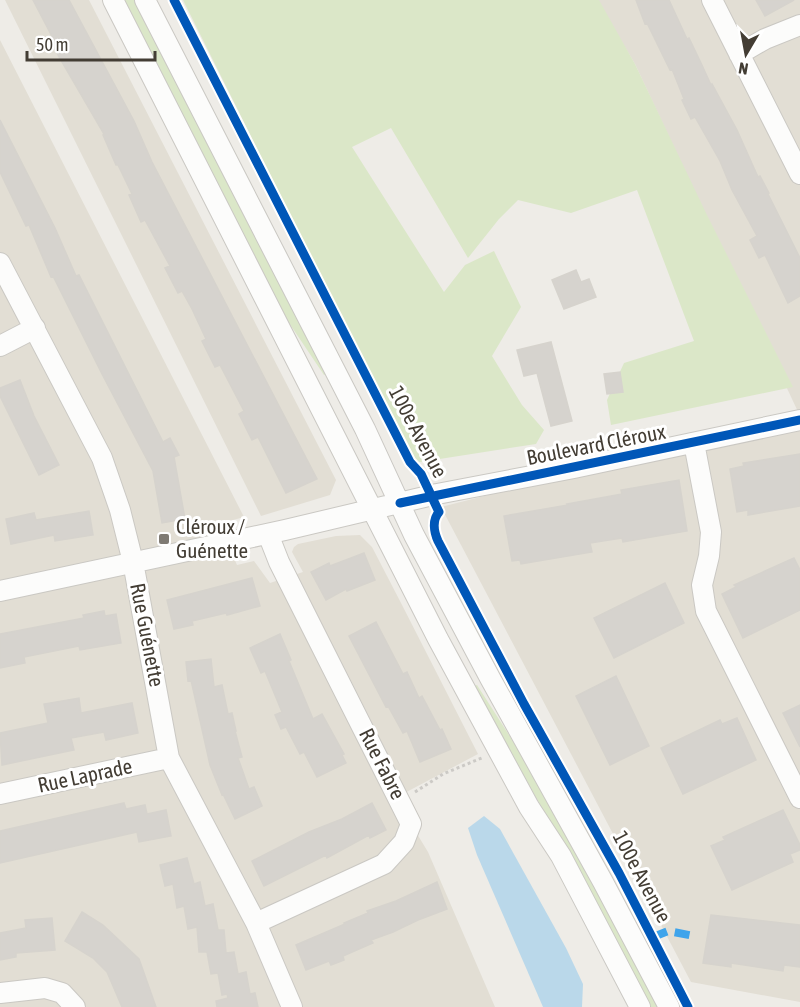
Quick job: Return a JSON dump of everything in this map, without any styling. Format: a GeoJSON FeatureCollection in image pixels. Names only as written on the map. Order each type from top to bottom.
{"type":"FeatureCollection","features":[{"type":"Feature","properties":{"kind":"street"},"geometry":{"type":"LineString","coordinates":[[113,0],[454,669],[530,807],[561,856],[640,1007]]}},
{"type":"Feature","properties":{"kind":"street","name":"100e Avenue"},"geometry":{"type":"LineString","coordinates":[[145,0],[365,429],[414,535],[669,1007]]}},
{"type":"Feature","properties":{"kind":"street"},"geometry":{"type":"LineString","coordinates":[[712,0],[800,174]]}},
{"type":"Feature","properties":{"kind":"street"},"geometry":{"type":"LineString","coordinates":[[739,54],[765,39],[800,25]]}},
{"type":"Feature","properties":{"kind":"street","name":"Rue Guénette"},"geometry":{"type":"LineString","coordinates":[[0,262],[102,458],[120,510],[133,562],[169,758],[256,923],[292,1007]]}},
{"type":"Feature","properties":{"kind":"street"},"geometry":{"type":"LineString","coordinates":[[0,346],[35,328]]}},
{"type":"Feature","properties":{"kind":"street","name":"Boulevard Cléroux"},"geometry":{"type":"LineString","coordinates":[[0,591],[268,534],[371,509],[800,420]]}},
{"type":"Feature","properties":{"kind":"street"},"geometry":{"type":"LineString","coordinates":[[693,443],[711,532],[709,556],[702,585],[706,611],[800,798]]}},
{"type":"Feature","properties":{"kind":"street","name":"Rue Fabre"},"geometry":{"type":"LineString","coordinates":[[256,923],[384,864],[404,842],[411,824],[279,562],[268,534]]}},
{"type":"Feature","properties":{"kind":"street","name":"Rue Laprade"},"geometry":{"type":"LineString","coordinates":[[0,794],[169,758]]}},
{"type":"Feature","properties":{"kind":"street"},"geometry":{"type":"LineString","coordinates":[[0,993],[45,987],[62,993],[75,1007]]}},
{"type":"Feature","properties":{"kind":"path"},"geometry":{"type":"LineString","coordinates":[[412,795],[443,774],[485,756]]}},
{"type":"Feature","properties":{"kind":"shaded area"},"geometry":{"type":"Polygon","coordinates":[[[5,0],[89,0],[336,480],[330,495],[261,516],[5,0]]]}},
{"type":"Feature","properties":{"kind":"shaded area"},"geometry":{"type":"Polygon","coordinates":[[[597,0],[800,0],[800,416],[635,64],[597,0]]]}},
{"type":"Feature","properties":{"kind":"shaded area"},"geometry":{"type":"Polygon","coordinates":[[[0,40],[244,517],[219,524],[237,565],[254,561],[270,583],[303,572],[292,552],[298,544],[336,536],[360,535],[372,547],[401,603],[478,754],[399,796],[411,824],[428,852],[495,1007],[0,1007],[0,40]]]}},
{"type":"Feature","properties":{"kind":"shaded area"},"geometry":{"type":"Polygon","coordinates":[[[800,420],[800,1002],[691,982],[441,507],[694,443],[800,420]]]}},
{"type":"Feature","properties":{"kind":"green space"},"geometry":{"type":"Polygon","coordinates":[[[122,0],[136,0],[326,374],[324,375],[281,311],[122,0]]]}},
{"type":"Feature","properties":{"kind":"green space"},"geometry":{"type":"Polygon","coordinates":[[[183,0],[599,0],[635,64],[793,387],[611,425],[607,400],[624,363],[694,341],[637,190],[571,213],[518,200],[499,219],[468,258],[391,128],[352,147],[444,292],[465,265],[494,251],[521,307],[492,356],[522,405],[544,430],[536,444],[414,463],[183,0]]]}},
{"type":"Feature","properties":{"kind":"green space"},"geometry":{"type":"Polygon","coordinates":[[[477,685],[534,774],[661,1007],[648,1007],[563,846],[474,686],[477,685]]]}},
{"type":"Feature","properties":{"kind":"water"},"geometry":{"type":"Polygon","coordinates":[[[484,816],[500,829],[566,948],[583,984],[582,1007],[543,1007],[477,855],[468,828],[484,816]]]}},
{"type":"Feature","properties":{"kind":"building"},"geometry":{"type":"Polygon","coordinates":[[[33,0],[69,0],[134,121],[152,162],[317,479],[286,493],[258,437],[252,440],[239,414],[244,411],[220,365],[215,367],[202,341],[206,339],[192,309],[182,291],[178,293],[165,268],[170,266],[145,220],[141,222],[129,195],[132,194],[116,165],[104,134],[55,50],[58,48],[33,0]]]}},
{"type":"Feature","properties":{"kind":"building"},"geometry":{"type":"Polygon","coordinates":[[[636,0],[669,0],[711,85],[737,130],[758,177],[760,176],[769,193],[800,258],[800,296],[788,303],[765,255],[759,258],[750,240],[757,236],[732,190],[720,161],[695,117],[691,119],[672,69],[670,70],[647,23],[645,24],[636,0]]]}},
{"type":"Feature","properties":{"kind":"building"},"geometry":{"type":"Polygon","coordinates":[[[756,0],[794,0],[765,16],[756,0]]]}},
{"type":"Feature","properties":{"kind":"building"},"geometry":{"type":"Polygon","coordinates":[[[0,120],[55,228],[76,276],[79,275],[163,442],[170,438],[179,455],[174,457],[185,519],[162,523],[153,471],[53,276],[51,277],[29,225],[26,226],[0,172],[0,120]]]}},
{"type":"Feature","properties":{"kind":"building"},"geometry":{"type":"Polygon","coordinates":[[[576,270],[581,282],[589,279],[596,297],[564,309],[552,280],[576,270]]]}},
{"type":"Feature","properties":{"kind":"building"},"geometry":{"type":"Polygon","coordinates":[[[551,342],[572,421],[551,426],[537,373],[524,376],[517,350],[551,342]]]}},
{"type":"Feature","properties":{"kind":"building"},"geometry":{"type":"Polygon","coordinates":[[[620,372],[623,392],[607,394],[604,374],[620,372]]]}},
{"type":"Feature","properties":{"kind":"building"},"geometry":{"type":"Polygon","coordinates":[[[20,380],[34,416],[59,465],[39,475],[0,396],[0,388],[20,380]]]}},
{"type":"Feature","properties":{"kind":"building"},"geometry":{"type":"Polygon","coordinates":[[[800,454],[800,506],[748,515],[748,510],[737,512],[730,469],[744,466],[743,463],[800,454]]]}},
{"type":"Feature","properties":{"kind":"building"},"geometry":{"type":"Polygon","coordinates":[[[679,480],[687,531],[623,542],[622,538],[590,543],[592,552],[521,564],[520,560],[512,561],[504,516],[622,494],[621,490],[679,480]]]}},
{"type":"Feature","properties":{"kind":"building"},"geometry":{"type":"Polygon","coordinates":[[[89,511],[93,535],[55,541],[54,535],[11,544],[6,519],[34,513],[36,520],[89,511]]]}},
{"type":"Feature","properties":{"kind":"building"},"geometry":{"type":"Polygon","coordinates":[[[364,553],[375,580],[347,591],[346,589],[326,600],[311,572],[329,563],[330,566],[364,553]]]}},
{"type":"Feature","properties":{"kind":"building"},"geometry":{"type":"Polygon","coordinates":[[[794,558],[800,570],[800,610],[743,638],[722,594],[736,587],[734,585],[794,558]]]}},
{"type":"Feature","properties":{"kind":"building"},"geometry":{"type":"Polygon","coordinates":[[[252,578],[260,606],[192,621],[193,625],[174,629],[167,600],[252,578]]]}},
{"type":"Feature","properties":{"kind":"building"},"geometry":{"type":"Polygon","coordinates":[[[665,583],[684,623],[614,658],[594,618],[665,583]]]}},
{"type":"Feature","properties":{"kind":"building"},"geometry":{"type":"Polygon","coordinates":[[[104,611],[105,616],[116,614],[121,643],[80,650],[79,646],[24,657],[25,663],[0,668],[0,634],[84,618],[83,615],[104,611]]]}},
{"type":"Feature","properties":{"kind":"building"},"geometry":{"type":"Polygon","coordinates":[[[376,622],[403,674],[407,672],[419,698],[422,696],[451,749],[420,762],[407,731],[403,733],[388,706],[386,707],[349,636],[376,622]]]}},
{"type":"Feature","properties":{"kind":"building"},"geometry":{"type":"Polygon","coordinates":[[[280,634],[313,719],[322,714],[344,754],[342,755],[346,763],[317,777],[304,752],[300,754],[286,727],[281,729],[275,715],[282,712],[265,671],[261,673],[250,648],[280,634]]]}},
{"type":"Feature","properties":{"kind":"building"},"geometry":{"type":"Polygon","coordinates":[[[211,659],[214,687],[222,685],[228,714],[232,713],[242,757],[238,758],[249,789],[254,787],[262,806],[235,819],[210,765],[191,680],[188,681],[186,662],[211,659]]]}},
{"type":"Feature","properties":{"kind":"building"},"geometry":{"type":"Polygon","coordinates":[[[616,676],[649,746],[610,765],[576,696],[616,676]]]}},
{"type":"Feature","properties":{"kind":"building"},"geometry":{"type":"Polygon","coordinates":[[[79,698],[81,713],[132,703],[138,733],[106,740],[104,732],[71,738],[74,750],[2,765],[0,733],[48,723],[44,704],[79,698]]]}},
{"type":"Feature","properties":{"kind":"building"},"geometry":{"type":"Polygon","coordinates":[[[800,705],[800,747],[783,713],[800,705]]]}},
{"type":"Feature","properties":{"kind":"building"},"geometry":{"type":"Polygon","coordinates":[[[737,718],[756,760],[683,794],[661,748],[720,720],[722,724],[737,718]]]}},
{"type":"Feature","properties":{"kind":"building"},"geometry":{"type":"Polygon","coordinates":[[[124,803],[126,809],[145,805],[147,814],[166,810],[171,836],[139,842],[137,832],[0,863],[0,831],[124,803]]]}},
{"type":"Feature","properties":{"kind":"building"},"geometry":{"type":"Polygon","coordinates":[[[372,803],[386,830],[370,838],[369,835],[327,858],[326,855],[264,886],[252,861],[372,803]]]}},
{"type":"Feature","properties":{"kind":"building"},"geometry":{"type":"Polygon","coordinates":[[[783,810],[800,845],[800,850],[790,854],[793,862],[732,890],[711,846],[725,840],[723,837],[783,810]]]}},
{"type":"Feature","properties":{"kind":"building"},"geometry":{"type":"Polygon","coordinates":[[[187,858],[194,884],[200,882],[205,906],[213,904],[218,930],[224,930],[226,953],[234,952],[238,974],[246,972],[250,994],[255,993],[258,1007],[217,1007],[216,1001],[228,998],[227,994],[222,995],[218,973],[211,974],[207,952],[199,952],[197,927],[188,929],[184,906],[177,908],[173,884],[165,886],[160,865],[187,858]]]}},
{"type":"Feature","properties":{"kind":"building"},"geometry":{"type":"Polygon","coordinates":[[[437,882],[447,909],[371,940],[373,943],[343,956],[344,960],[331,965],[329,961],[306,970],[296,945],[368,913],[367,911],[396,901],[437,882]]]}},
{"type":"Feature","properties":{"kind":"building"},"geometry":{"type":"Polygon","coordinates":[[[82,912],[103,925],[139,959],[156,1007],[122,1007],[107,972],[93,958],[65,941],[82,912]]]}},
{"type":"Feature","properties":{"kind":"building"},"geometry":{"type":"Polygon","coordinates":[[[711,915],[800,925],[800,967],[784,965],[783,971],[731,963],[731,967],[703,963],[711,915]]]}},
{"type":"Feature","properties":{"kind":"building"},"geometry":{"type":"Polygon","coordinates":[[[52,918],[55,950],[16,953],[16,957],[0,960],[0,933],[26,928],[25,920],[52,918]]]}},
{"type":"Feature","properties":{"kind":"marked path"},"geometry":{"type":"LineString","coordinates":[[653,937],[668,931],[694,936]]}},
{"type":"Feature","properties":{"kind":"cycle path"},"geometry":{"type":"LineString","coordinates":[[174,0],[410,462],[421,474],[439,512],[434,526],[438,541],[524,704],[619,873],[688,1007]]}},
{"type":"Feature","properties":{"kind":"cycle path"},"geometry":{"type":"LineString","coordinates":[[400,503],[800,420]]}},
{"type":"Feature","properties":{"kind":"place","name":"Cléroux / Guénette"},"geometry":{"type":"Point","coordinates":[164,539]}}]}
